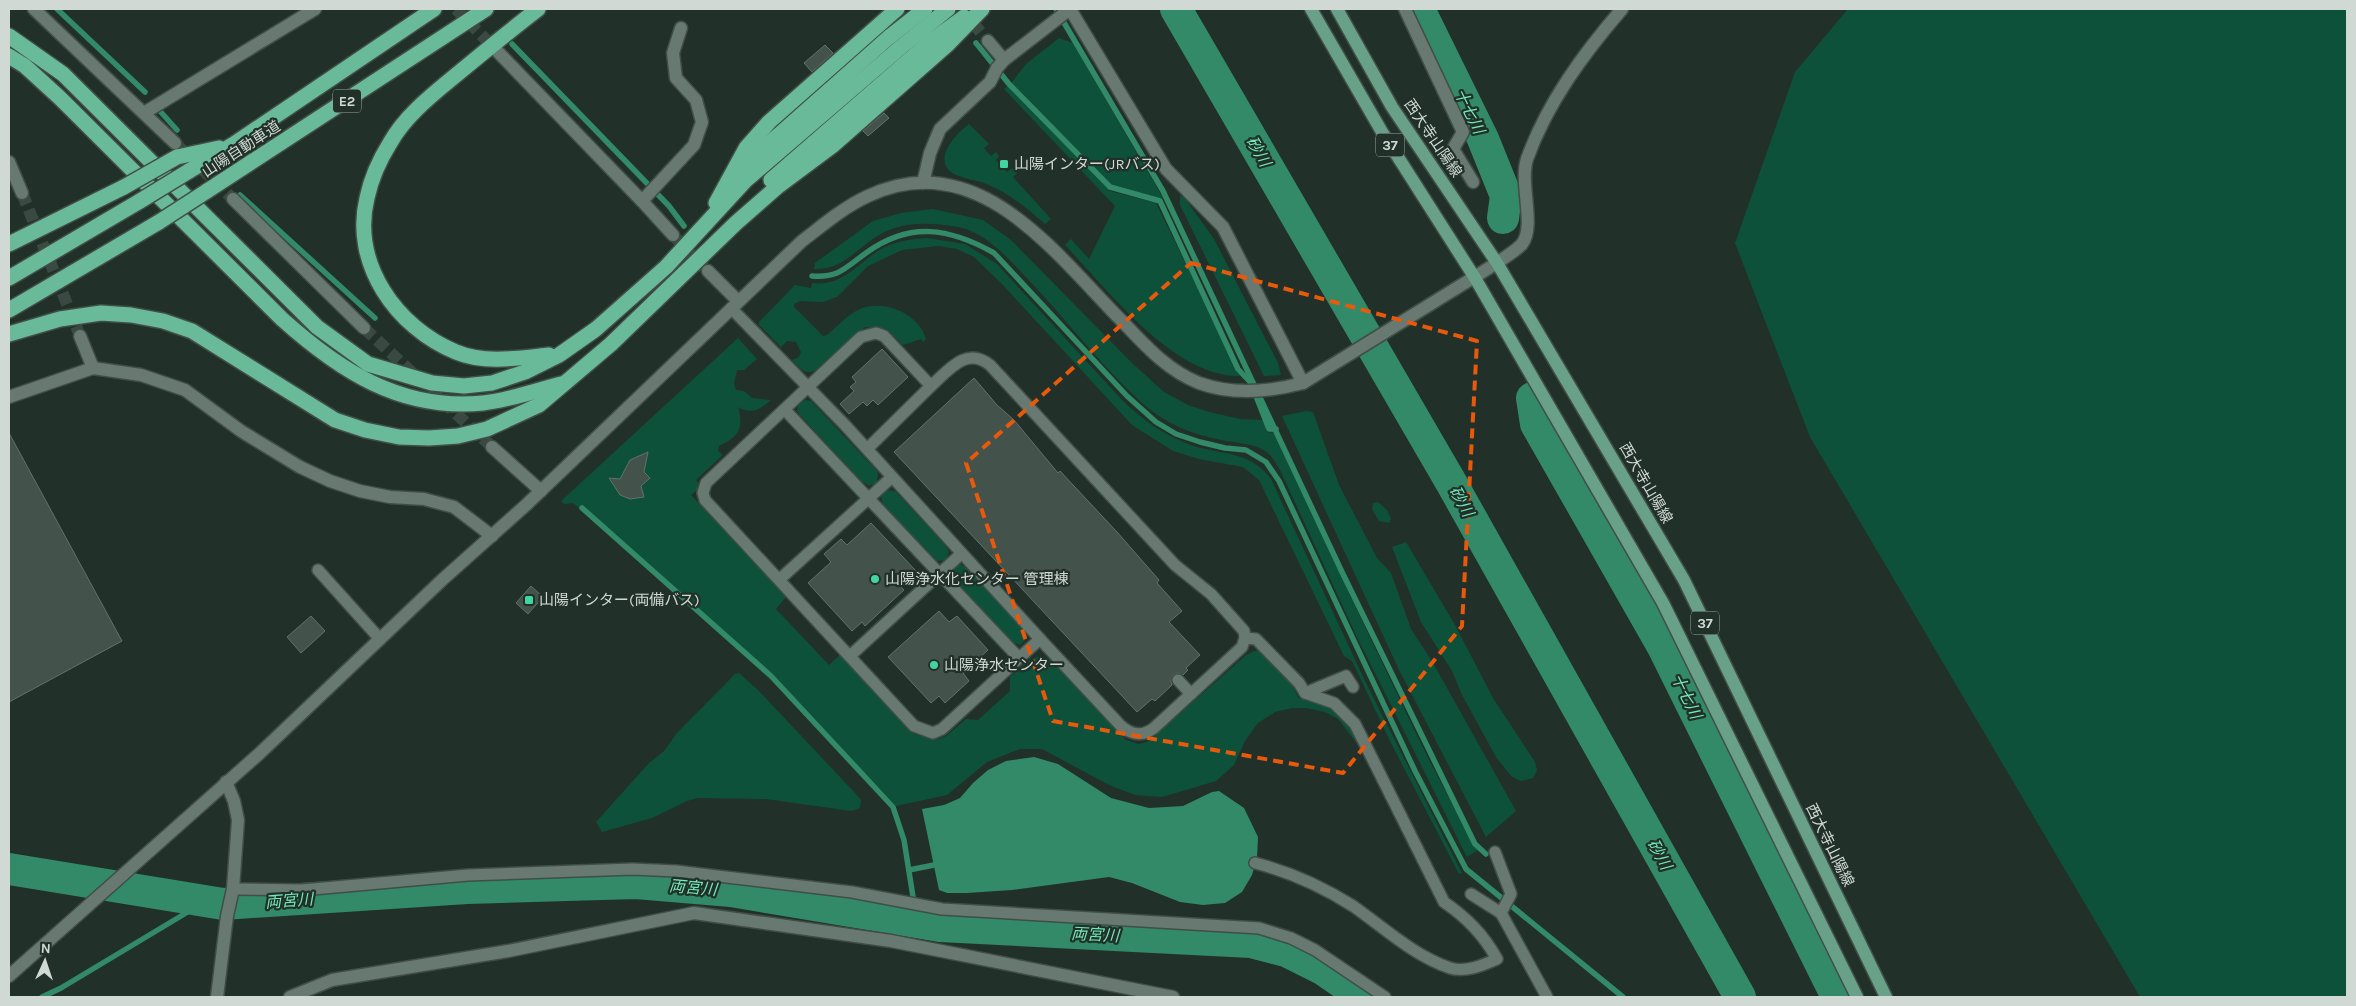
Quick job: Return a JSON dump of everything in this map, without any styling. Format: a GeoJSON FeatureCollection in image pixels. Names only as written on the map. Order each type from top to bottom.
{"type":"FeatureCollection","features":[{"type":"Feature","properties":{"kind":"highway","name":"山陽自動車道"},"geometry":{"type":"LineString","coordinates":[[9,278],[234,144],[434,9]]}},
{"type":"Feature","properties":{"kind":"highway","name":"山陽自動車道"},"geometry":{"type":"LineString","coordinates":[[9,310],[159,222],[486,9]]}},
{"type":"Feature","properties":{"kind":"highway"},"geometry":{"type":"LineString","coordinates":[[538,9],[421,105],[390,141],[376,171],[366,200],[364,229],[369,259],[378,283],[392,305],[409,324],[431,340],[457,353],[482,358],[511,359],[558,354]]}},
{"type":"Feature","properties":{"kind":"highway"},"geometry":{"type":"LineString","coordinates":[[705,222],[746,148],[770,122],[897,9]]}},
{"type":"Feature","properties":{"kind":"highway"},"geometry":{"type":"LineString","coordinates":[[728,181],[888,38],[925,9]]}},
{"type":"Feature","properties":{"kind":"highway"},"geometry":{"type":"LineString","coordinates":[[9,36],[63,74],[316,327],[368,364],[432,383],[464,386],[492,383],[517,375],[558,354],[596,329],[666,267],[705,222],[746,180],[948,9]]}},
{"type":"Feature","properties":{"kind":"highway"},"geometry":{"type":"LineString","coordinates":[[736,223],[762,188],[931,41],[975,9]]}},
{"type":"Feature","properties":{"kind":"highway"},"geometry":{"type":"LineString","coordinates":[[9,334],[60,319],[102,313],[131,315],[192,331],[225,350],[295,397],[335,420],[366,430],[399,436],[429,438],[458,436],[487,429],[539,406],[611,344],[776,187],[832,146],[948,44],[982,9]]}},
{"type":"Feature","properties":{"kind":"highway"},"geometry":{"type":"LineString","coordinates":[[9,56],[25,66],[60,98],[282,319],[312,346],[338,365],[365,380],[395,393],[422,401],[456,404],[484,403],[515,397],[564,383]]}},
{"type":"Feature","properties":{"kind":"highway"},"geometry":{"type":"LineString","coordinates":[[9,244],[124,187],[175,150],[234,144]]}},
{"type":"Feature","properties":{"kind":"main road","name":"37"},"geometry":{"type":"LineString","coordinates":[[1311,9],[1382,132],[1475,278],[1663,603],[1857,997]]}},
{"type":"Feature","properties":{"kind":"main road","name":"西大寺山陽線"},"geometry":{"type":"LineString","coordinates":[[1337,9],[1392,107],[1498,263],[1684,580],[1886,997]]}},
{"type":"Feature","properties":{"kind":"street"},"geometry":{"type":"LineString","coordinates":[[34,9],[144,112],[175,150]]}},
{"type":"Feature","properties":{"kind":"street"},"geometry":{"type":"LineString","coordinates":[[144,112],[315,9]]}},
{"type":"Feature","properties":{"kind":"street"},"geometry":{"type":"LineString","coordinates":[[924,183],[930,154],[940,130],[990,82],[997,68],[1004,60],[1070,9],[1166,169],[1224,226],[1303,383]]}},
{"type":"Feature","properties":{"kind":"street"},"geometry":{"type":"LineString","coordinates":[[1405,9],[1463,132],[1453,149],[1473,182]]}},
{"type":"Feature","properties":{"kind":"street"},"geometry":{"type":"LineString","coordinates":[[9,976],[101,891],[127,871],[226,782],[541,491],[734,304],[802,241],[850,205],[898,185],[924,183],[951,186],[975,192],[996,202],[1019,218],[1172,369],[1199,383],[1229,390],[1280,389],[1303,383],[1319,375],[1475,278],[1522,244],[1528,230],[1524,194],[1526,161],[1541,126],[1562,89],[1595,40],[1622,9]]}},
{"type":"Feature","properties":{"kind":"street"},"geometry":{"type":"LineString","coordinates":[[642,201],[694,145],[702,122],[696,100],[676,78],[673,53],[681,28]]}},
{"type":"Feature","properties":{"kind":"street"},"geometry":{"type":"LineString","coordinates":[[988,41],[1004,60]]}},
{"type":"Feature","properties":{"kind":"street"},"geometry":{"type":"LineString","coordinates":[[498,52],[642,201],[672,235]]}},
{"type":"Feature","properties":{"kind":"street"},"geometry":{"type":"LineString","coordinates":[[9,162],[22,193]]}},
{"type":"Feature","properties":{"kind":"street"},"geometry":{"type":"LineString","coordinates":[[233,199],[364,328]]}},
{"type":"Feature","properties":{"kind":"street"},"geometry":{"type":"LineString","coordinates":[[708,271],[734,304]]}},
{"type":"Feature","properties":{"kind":"street"},"geometry":{"type":"LineString","coordinates":[[80,336],[93,368]]}},
{"type":"Feature","properties":{"kind":"street"},"geometry":{"type":"LineString","coordinates":[[9,398],[93,368],[141,375],[184,390],[241,431],[300,467],[330,481],[360,491],[424,499],[454,507],[492,536]]}},
{"type":"Feature","properties":{"kind":"street"},"geometry":{"type":"LineString","coordinates":[[492,446],[541,491]]}},
{"type":"Feature","properties":{"kind":"street"},"geometry":{"type":"LineString","coordinates":[[218,997],[227,916],[233,889],[238,820],[234,801],[226,782]]}},
{"type":"Feature","properties":{"kind":"street"},"geometry":{"type":"LineString","coordinates":[[290,997],[332,980],[508,951],[694,912],[891,941],[1173,997]]}},
{"type":"Feature","properties":{"kind":"lane"},"geometry":{"type":"LineString","coordinates":[[734,304],[807,388],[867,449],[961,554],[1129,733],[1147,733],[1242,647],[1245,638],[1244,631],[1212,594],[1175,565],[990,365],[981,358],[971,357],[959,361],[867,449]]}},
{"type":"Feature","properties":{"kind":"lane"},"geometry":{"type":"LineString","coordinates":[[931,386],[884,336],[876,333],[861,338],[706,483],[703,493],[705,500],[851,655],[914,726],[932,733],[942,729],[1040,639]]}},
{"type":"Feature","properties":{"kind":"lane"},"geometry":{"type":"LineString","coordinates":[[785,410],[1019,658]]}},
{"type":"Feature","properties":{"kind":"lane"},"geometry":{"type":"LineString","coordinates":[[780,579],[891,478]]}},
{"type":"Feature","properties":{"kind":"lane"},"geometry":{"type":"LineString","coordinates":[[851,655],[961,554]]}},
{"type":"Feature","properties":{"kind":"lane"},"geometry":{"type":"LineString","coordinates":[[318,570],[380,639]]}},
{"type":"Feature","properties":{"kind":"lane"},"geometry":{"type":"LineString","coordinates":[[1245,638],[1256,640],[1299,682],[1305,693],[1334,703],[1354,724],[1444,902],[1465,917],[1484,937],[1497,958],[1478,968],[1451,968],[1426,956],[1352,906],[1307,881],[1278,869],[1255,863]]}},
{"type":"Feature","properties":{"kind":"lane"},"geometry":{"type":"LineString","coordinates":[[1305,693],[1346,676],[1353,687]]}},
{"type":"Feature","properties":{"kind":"lane"},"geometry":{"type":"LineString","coordinates":[[1178,680],[1190,694]]}},
{"type":"Feature","properties":{"kind":"lane"},"geometry":{"type":"LineString","coordinates":[[1495,852],[1511,894],[1501,913]]}},
{"type":"Feature","properties":{"kind":"lane"},"geometry":{"type":"LineString","coordinates":[[233,889],[302,890],[477,874],[633,868],[676,871],[852,892],[942,910],[1259,928],[1291,938],[1315,950],[1385,997]]}},
{"type":"Feature","properties":{"kind":"lane"},"geometry":{"type":"LineString","coordinates":[[1471,894],[1501,913],[1547,997]]}},
{"type":"Feature","properties":{"kind":"highlighted area"},"geometry":{"type":"Polygon","coordinates":[[[1191,263],[1477,341],[1462,626],[1343,773],[1053,721],[966,463],[1191,263]]]}},
{"type":"Feature","properties":{"kind":"shaded area"},"geometry":{"type":"Polygon","coordinates":[[[1848,9],[2347,9],[2347,997],[2140,997],[1810,437],[1735,243],[1795,72],[1848,9]]]}},
{"type":"Feature","properties":{"kind":"shaded area"},"geometry":{"type":"Polygon","coordinates":[[[1059,38],[1073,43],[1163,198],[1160,201],[1109,185],[1012,85],[1012,82],[1026,64],[1059,38]]]}},
{"type":"Feature","properties":{"kind":"shaded area"},"geometry":{"type":"Polygon","coordinates":[[[1008,86],[1110,191],[1156,203],[1241,376],[1216,373],[1191,363],[1167,347],[1122,307],[1065,245],[1071,239],[1089,259],[1115,206],[1004,89],[1008,86]]]}},
{"type":"Feature","properties":{"kind":"shaded area"},"geometry":{"type":"Polygon","coordinates":[[[969,124],[989,144],[984,148],[991,156],[996,152],[999,156],[996,160],[1007,172],[1012,168],[1017,173],[1013,177],[1051,219],[1045,224],[1001,191],[984,183],[958,176],[949,170],[945,161],[947,149],[955,137],[969,124]]]}},
{"type":"Feature","properties":{"kind":"shaded area"},"geometry":{"type":"Polygon","coordinates":[[[1180,196],[1184,197],[1214,239],[1278,363],[1281,375],[1264,376],[1180,205],[1180,196]]]}},
{"type":"Feature","properties":{"kind":"shaded area"},"geometry":{"type":"Polygon","coordinates":[[[933,209],[983,220],[1011,240],[1132,363],[1164,392],[1188,405],[1209,412],[1240,419],[1264,420],[1267,432],[1276,433],[1411,724],[1443,787],[1479,849],[1467,857],[1356,635],[1281,472],[1268,453],[1260,448],[1210,438],[1189,431],[1159,416],[1125,387],[1038,290],[996,247],[972,231],[935,224],[916,224],[898,227],[879,235],[835,265],[814,269],[815,263],[873,221],[901,213],[933,209]]]}},
{"type":"Feature","properties":{"kind":"shaded area"},"geometry":{"type":"Polygon","coordinates":[[[927,238],[965,244],[997,264],[1122,400],[1153,425],[1170,436],[1188,444],[1244,458],[1262,469],[1271,479],[1365,681],[1462,873],[1459,874],[1390,741],[1352,661],[1344,656],[1259,480],[1243,467],[1199,459],[1173,451],[1132,425],[1001,283],[974,257],[957,249],[938,246],[902,250],[868,266],[837,297],[823,302],[800,301],[794,304],[794,307],[823,336],[827,335],[858,310],[878,306],[888,307],[908,315],[916,322],[926,339],[923,342],[921,339],[903,345],[886,329],[865,327],[816,370],[806,372],[792,360],[799,357],[801,352],[796,342],[787,341],[781,347],[759,325],[759,322],[795,285],[811,288],[812,283],[823,283],[841,278],[887,246],[904,241],[927,238]]]}},
{"type":"Feature","properties":{"kind":"shaded area"},"geometry":{"type":"Polygon","coordinates":[[[738,338],[757,359],[744,370],[737,370],[734,384],[736,390],[744,391],[752,398],[771,400],[752,411],[738,407],[740,426],[738,431],[726,443],[719,446],[718,451],[723,455],[696,480],[701,487],[691,495],[786,597],[776,609],[829,665],[840,655],[914,734],[936,740],[946,736],[966,719],[978,720],[1010,691],[1010,677],[1028,661],[1044,657],[1050,659],[1126,740],[1139,744],[1149,741],[1246,655],[1259,651],[1271,658],[1283,671],[1298,698],[1329,706],[1341,715],[1360,741],[1358,745],[1338,719],[1325,712],[1307,708],[1292,708],[1275,712],[1258,723],[1245,741],[1234,765],[1216,781],[1162,797],[1135,795],[1109,785],[1042,749],[1020,749],[987,762],[947,795],[896,806],[772,674],[573,503],[564,504],[561,501],[738,338]]]}},
{"type":"Feature","properties":{"kind":"shaded area"},"geometry":{"type":"Polygon","coordinates":[[[806,400],[811,401],[878,472],[877,483],[869,486],[860,480],[800,415],[797,411],[799,403],[806,400]]]}},
{"type":"Feature","properties":{"kind":"shaded area"},"geometry":{"type":"Polygon","coordinates":[[[1306,411],[1313,412],[1339,485],[1377,558],[1391,573],[1411,629],[1433,663],[1516,811],[1486,837],[1399,670],[1282,416],[1306,411]]]}},
{"type":"Feature","properties":{"kind":"shaded area"},"geometry":{"type":"Polygon","coordinates":[[[886,490],[895,491],[946,546],[949,552],[946,560],[938,561],[934,558],[883,505],[881,497],[886,490]]]}},
{"type":"Feature","properties":{"kind":"shaded area"},"geometry":{"type":"Polygon","coordinates":[[[1378,502],[1387,510],[1391,519],[1389,523],[1379,521],[1372,509],[1373,503],[1378,502]]]}},
{"type":"Feature","properties":{"kind":"shaded area"},"geometry":{"type":"Polygon","coordinates":[[[1406,542],[1455,625],[1493,698],[1535,762],[1537,770],[1533,778],[1521,781],[1511,776],[1496,757],[1462,695],[1452,671],[1421,622],[1392,547],[1406,542]]]}},
{"type":"Feature","properties":{"kind":"shaded area"},"geometry":{"type":"Polygon","coordinates":[[[960,564],[969,570],[1024,629],[1027,635],[1026,639],[1020,645],[1012,642],[951,576],[953,568],[960,564]]]}},
{"type":"Feature","properties":{"kind":"shaded area"},"geometry":{"type":"Polygon","coordinates":[[[739,673],[758,690],[856,794],[861,800],[860,808],[851,811],[766,799],[698,798],[687,801],[652,818],[602,832],[596,822],[649,763],[664,751],[677,733],[735,674],[739,673]]]}},
{"type":"Feature","properties":{"kind":"shaded area"},"geometry":{"type":"Polygon","coordinates":[[[1034,757],[1058,764],[1111,798],[1149,808],[1183,806],[1212,792],[1219,791],[1244,808],[1258,837],[1257,858],[1252,875],[1242,892],[1225,903],[1203,905],[1180,902],[1132,883],[1109,877],[1012,890],[947,893],[939,890],[922,809],[944,805],[960,798],[988,770],[1006,761],[1034,757]]]}},
{"type":"Feature","properties":{"kind":"building"},"geometry":{"type":"Polygon","coordinates":[[[825,45],[833,53],[812,72],[804,63],[825,45]]]}},
{"type":"Feature","properties":{"kind":"building"},"geometry":{"type":"Polygon","coordinates":[[[884,113],[889,118],[868,136],[863,131],[884,113]]]}},
{"type":"Feature","properties":{"kind":"building"},"geometry":{"type":"Polygon","coordinates":[[[882,349],[908,377],[878,405],[873,400],[867,406],[863,402],[849,414],[840,404],[854,391],[850,387],[856,382],[852,377],[882,349]]]}},
{"type":"Feature","properties":{"kind":"building"},"geometry":{"type":"Polygon","coordinates":[[[974,378],[997,405],[1014,420],[1058,473],[1060,471],[1117,532],[1159,580],[1157,583],[1182,611],[1169,622],[1200,655],[1186,668],[1188,670],[1183,675],[1177,673],[1173,675],[1172,685],[1155,701],[1152,699],[1137,712],[894,452],[974,378]]]}},
{"type":"Feature","properties":{"kind":"building"},"geometry":{"type":"Polygon","coordinates":[[[9,433],[122,641],[9,702],[9,433]]]}},
{"type":"Feature","properties":{"kind":"building"},"geometry":{"type":"Polygon","coordinates":[[[648,452],[644,472],[650,478],[641,486],[644,497],[630,499],[620,495],[609,478],[620,479],[630,460],[648,452]]]}},
{"type":"Feature","properties":{"kind":"building","name":"山陽浄水化センター 管理棟"},"geometry":{"type":"Polygon","coordinates":[[[871,523],[917,572],[901,587],[904,590],[865,626],[862,622],[852,631],[808,583],[831,562],[824,554],[841,539],[847,545],[871,523]]]}},
{"type":"Feature","properties":{"kind":"building","name":"山陽インター(両備バス)"},"geometry":{"type":"Polygon","coordinates":[[[531,586],[543,597],[528,614],[516,603],[531,586]]]}},
{"type":"Feature","properties":{"kind":"building","name":"山陽浄水センター"},"geometry":{"type":"Polygon","coordinates":[[[939,611],[949,622],[957,616],[988,650],[963,673],[969,681],[945,703],[939,696],[931,703],[888,657],[939,611]]]}},
{"type":"Feature","properties":{"kind":"building"},"geometry":{"type":"Polygon","coordinates":[[[311,616],[325,631],[301,653],[287,637],[311,616]]]}},
{"type":"Feature","properties":{"kind":"waterway"},"geometry":{"type":"LineString","coordinates":[[57,9],[145,92]]}},
{"type":"Feature","properties":{"kind":"waterway"},"geometry":{"type":"LineString","coordinates":[[1056,9],[1163,191],[1342,572],[1475,844],[1486,854]]}},
{"type":"Feature","properties":{"kind":"waterway","name":"砂川"},"geometry":{"type":"LineString","coordinates":[[1176,9],[1452,484],[1740,997]]}},
{"type":"Feature","properties":{"kind":"waterway","name":"十七川"},"geometry":{"type":"LineString","coordinates":[[1419,9],[1483,139],[1506,196],[1503,218]]}},
{"type":"Feature","properties":{"kind":"waterway"},"geometry":{"type":"LineString","coordinates":[[976,43],[1009,84],[1110,187],[1160,201],[1238,369],[1251,383]]}},
{"type":"Feature","properties":{"kind":"waterway"},"geometry":{"type":"LineString","coordinates":[[512,44],[669,206],[684,226]]}},
{"type":"Feature","properties":{"kind":"waterway"},"geometry":{"type":"LineString","coordinates":[[159,110],[177,130]]}},
{"type":"Feature","properties":{"kind":"waterway"},"geometry":{"type":"LineString","coordinates":[[240,195],[375,318]]}},
{"type":"Feature","properties":{"kind":"waterway"},"geometry":{"type":"LineString","coordinates":[[812,276],[835,274],[882,243],[898,236],[914,232],[930,232],[962,238],[994,253],[1127,396],[1156,422],[1176,434],[1225,448],[1246,450],[1266,462],[1279,481],[1415,771],[1466,869],[1623,997]]}},
{"type":"Feature","properties":{"kind":"waterway"},"geometry":{"type":"LineString","coordinates":[[1254,391],[1269,429],[1276,429]]}},
{"type":"Feature","properties":{"kind":"waterway","name":"十七川"},"geometry":{"type":"LineString","coordinates":[[1532,398],[1536,424],[1662,645],[1837,997]]}},
{"type":"Feature","properties":{"kind":"waterway"},"geometry":{"type":"LineString","coordinates":[[582,508],[771,676],[893,807],[904,840],[917,922]]}},
{"type":"Feature","properties":{"kind":"waterway"},"geometry":{"type":"LineString","coordinates":[[909,870],[934,865]]}},
{"type":"Feature","properties":{"kind":"waterway","name":"両宮川"},"geometry":{"type":"LineString","coordinates":[[9,869],[223,904],[467,888],[636,883],[731,891],[940,926],[1251,942],[1286,951],[1324,970],[1363,997]]}},
{"type":"Feature","properties":{"kind":"waterway"},"geometry":{"type":"LineString","coordinates":[[42,997],[61,988],[206,901]]}},
{"type":"Feature","properties":{"kind":"tunnel"},"geometry":{"type":"LineString","coordinates":[[456,9],[498,52]]}},
{"type":"Feature","properties":{"kind":"tunnel"},"geometry":{"type":"LineString","coordinates":[[961,9],[988,41]]}},
{"type":"Feature","properties":{"kind":"tunnel"},"geometry":{"type":"LineString","coordinates":[[175,143],[233,199]]}},
{"type":"Feature","properties":{"kind":"tunnel"},"geometry":{"type":"LineString","coordinates":[[22,193],[80,336]]}},
{"type":"Feature","properties":{"kind":"tunnel"},"geometry":{"type":"LineString","coordinates":[[673,235],[704,268]]}},
{"type":"Feature","properties":{"kind":"tunnel"},"geometry":{"type":"LineString","coordinates":[[364,328],[492,447]]}},
{"type":"Feature","properties":{"kind":"place","name":"山陽インター(JRバス)"},"geometry":{"type":"Point","coordinates":[1004,164]}},
{"type":"Feature","properties":{"kind":"place","name":"山陽浄水化センター 管理棟"},"geometry":{"type":"Point","coordinates":[875,579]}},
{"type":"Feature","properties":{"kind":"place","name":"山陽インター(両備バス)"},"geometry":{"type":"Point","coordinates":[529,600]}},
{"type":"Feature","properties":{"kind":"place","name":"山陽浄水センター"},"geometry":{"type":"Point","coordinates":[934,665]}}]}
